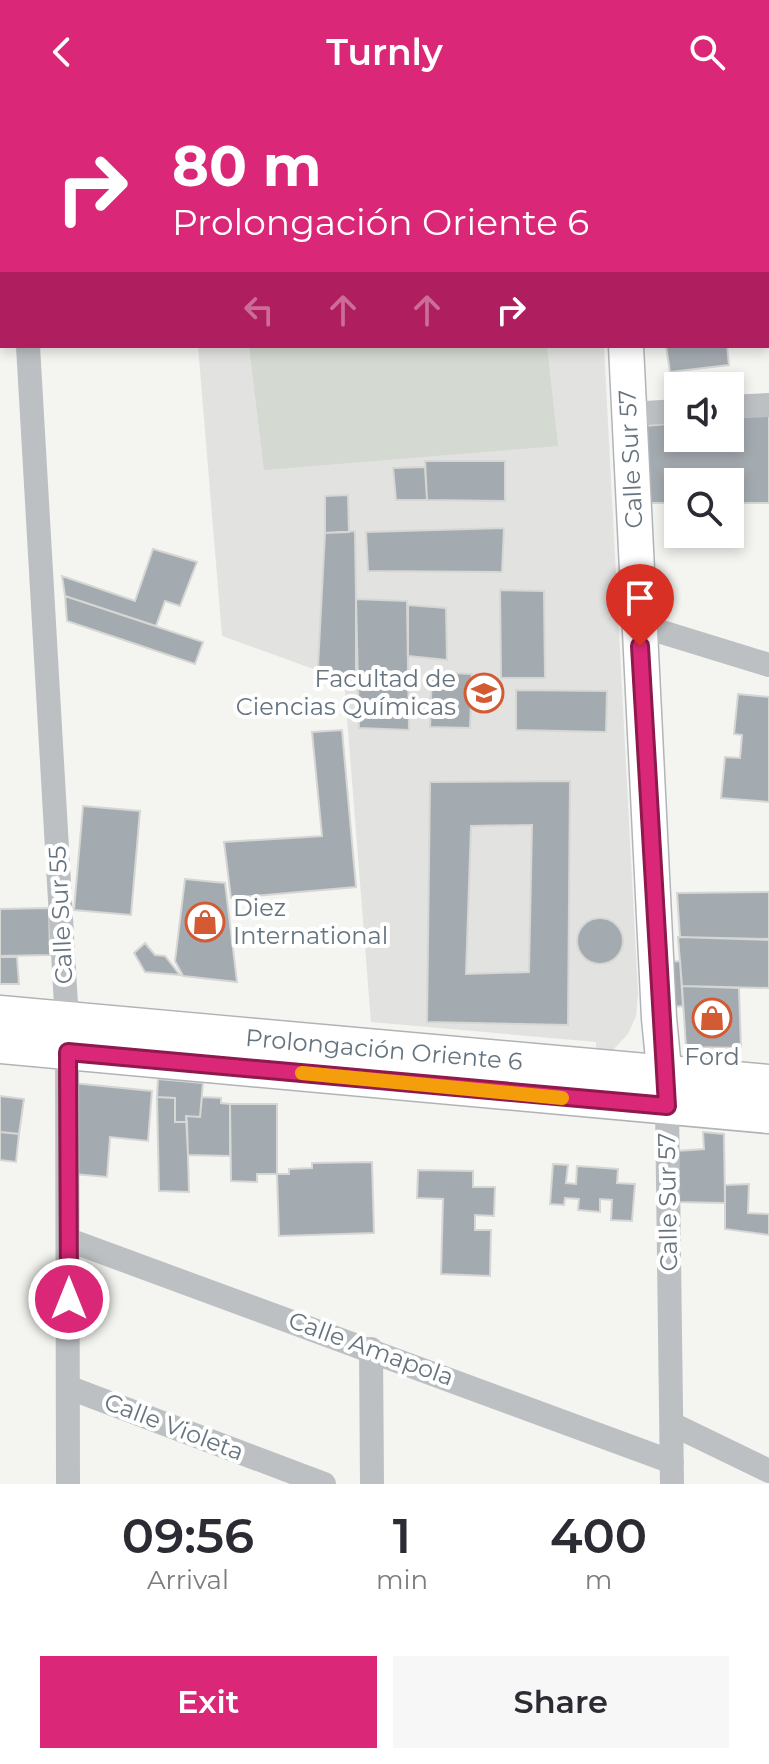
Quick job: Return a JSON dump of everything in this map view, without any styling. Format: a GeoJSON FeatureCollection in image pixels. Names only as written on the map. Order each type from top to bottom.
{"type":"FeatureCollection","features":[{"type":"Feature","properties":{"kind":"main road","name":"Calle Sur 57"},"geometry":{"type":"LineString","coordinates":[[626,348],[666,1091]]}},
{"type":"Feature","properties":{"kind":"main road","name":"Prolongación Oriente 6"},"geometry":{"type":"LineString","coordinates":[[0,1015],[68,1037]]}},
{"type":"Feature","properties":{"kind":"main road","name":"Prolongación Oriente 6"},"geometry":{"type":"LineString","coordinates":[[0,1044],[68,1037],[666,1091],[769,1114]]}},
{"type":"Feature","properties":{"kind":"main road","name":"Prolongación Oriente 6"},"geometry":{"type":"LineString","coordinates":[[666,1091],[769,1084]]}},
{"type":"Feature","properties":{"kind":"street","name":"Calle Sur 55"},"geometry":{"type":"LineString","coordinates":[[28,348],[68,1037],[68,1484]]}},
{"type":"Feature","properties":{"kind":"street"},"geometry":{"type":"LineString","coordinates":[[744,406],[769,405]]}},
{"type":"Feature","properties":{"kind":"street"},"geometry":{"type":"LineString","coordinates":[[629,414],[664,412]]}},
{"type":"Feature","properties":{"kind":"street"},"geometry":{"type":"LineString","coordinates":[[639,625],[769,665]]}},
{"type":"Feature","properties":{"kind":"street","name":"Calle Sur 57"},"geometry":{"type":"LineString","coordinates":[[666,1091],[672,1473]]}},
{"type":"Feature","properties":{"kind":"street","name":"Calle Amapola"},"geometry":{"type":"LineString","coordinates":[[69,1240],[371,1349],[672,1473]]}},
{"type":"Feature","properties":{"kind":"street"},"geometry":{"type":"LineString","coordinates":[[371,1349],[372,1484]]}},
{"type":"Feature","properties":{"kind":"street","name":"Calle Violeta"},"geometry":{"type":"LineString","coordinates":[[70,1388],[324,1484]]}},
{"type":"Feature","properties":{"kind":"street"},"geometry":{"type":"LineString","coordinates":[[672,1424],[769,1471]]}},
{"type":"Feature","properties":{"kind":"shaded area","name":"Facultad de Ciencias Químicas"},"geometry":{"type":"Polygon","coordinates":[[[198,348],[604,348],[638,993],[636,1016],[628,1034],[610,1053],[596,1052],[596,1042],[371,1022],[344,680],[222,636],[198,348]]]}},
{"type":"Feature","properties":{"kind":"shaded area"},"geometry":{"type":"Polygon","coordinates":[[[249,348],[547,348],[558,446],[264,470],[249,348]]]}},
{"type":"Feature","properties":{"kind":"building"},"geometry":{"type":"Polygon","coordinates":[[[666,348],[727,348],[729,365],[670,372],[666,348]]]}},
{"type":"Feature","properties":{"kind":"building"},"geometry":{"type":"Polygon","coordinates":[[[769,414],[769,503],[744,503],[744,468],[664,468],[664,503],[649,503],[645,426],[664,424],[664,452],[744,452],[744,417],[769,414]]]}},
{"type":"Feature","properties":{"kind":"building"},"geometry":{"type":"Polygon","coordinates":[[[425,461],[505,461],[505,501],[427,500],[425,461]]]}},
{"type":"Feature","properties":{"kind":"building"},"geometry":{"type":"Polygon","coordinates":[[[425,467],[427,500],[396,500],[393,468],[425,467]]]}},
{"type":"Feature","properties":{"kind":"building"},"geometry":{"type":"Polygon","coordinates":[[[348,495],[349,532],[325,533],[325,496],[348,495]]]}},
{"type":"Feature","properties":{"kind":"building"},"geometry":{"type":"Polygon","coordinates":[[[504,528],[502,572],[368,571],[366,532],[504,528]]]}},
{"type":"Feature","properties":{"kind":"building"},"geometry":{"type":"Polygon","coordinates":[[[355,531],[356,681],[318,666],[325,533],[355,531]]]}},
{"type":"Feature","properties":{"kind":"building"},"geometry":{"type":"Polygon","coordinates":[[[153,549],[197,562],[180,606],[165,601],[156,626],[65,596],[62,576],[135,601],[153,549]]]}},
{"type":"Feature","properties":{"kind":"building"},"geometry":{"type":"Polygon","coordinates":[[[500,590],[544,591],[545,678],[501,678],[500,590]]]}},
{"type":"Feature","properties":{"kind":"building"},"geometry":{"type":"Polygon","coordinates":[[[65,596],[203,642],[195,664],[67,621],[65,596]]]}},
{"type":"Feature","properties":{"kind":"building"},"geometry":{"type":"Polygon","coordinates":[[[356,599],[407,601],[409,730],[359,728],[356,599]]]}},
{"type":"Feature","properties":{"kind":"building"},"geometry":{"type":"Polygon","coordinates":[[[408,605],[446,608],[447,660],[408,656],[408,605]]]}},
{"type":"Feature","properties":{"kind":"building"},"geometry":{"type":"Polygon","coordinates":[[[432,672],[472,674],[470,728],[430,727],[432,672]]]}},
{"type":"Feature","properties":{"kind":"building"},"geometry":{"type":"Polygon","coordinates":[[[516,690],[607,691],[606,732],[516,730],[516,690]]]}},
{"type":"Feature","properties":{"kind":"building"},"geometry":{"type":"Polygon","coordinates":[[[738,694],[769,697],[769,802],[721,798],[725,757],[740,758],[742,735],[734,734],[738,694]]]}},
{"type":"Feature","properties":{"kind":"building"},"geometry":{"type":"Polygon","coordinates":[[[342,730],[356,887],[231,898],[224,842],[322,836],[312,732],[342,730]]]}},
{"type":"Feature","properties":{"kind":"building"},"geometry":{"type":"Polygon","coordinates":[[[570,781],[568,1025],[427,1022],[430,782],[570,781]],[[532,825],[471,826],[466,974],[529,972],[532,825]]]}},
{"type":"Feature","properties":{"kind":"building"},"geometry":{"type":"Polygon","coordinates":[[[83,806],[140,811],[131,915],[74,910],[83,806]]]}},
{"type":"Feature","properties":{"kind":"building","name":"Diez International"},"geometry":{"type":"Polygon","coordinates":[[[185,879],[225,883],[237,982],[183,976],[175,961],[185,879]]]}},
{"type":"Feature","properties":{"kind":"building"},"geometry":{"type":"Polygon","coordinates":[[[769,892],[769,940],[680,937],[677,893],[769,892]]]}},
{"type":"Feature","properties":{"kind":"building"},"geometry":{"type":"Polygon","coordinates":[[[49,908],[50,955],[0,956],[0,909],[49,908]]]}},
{"type":"Feature","properties":{"kind":"building"},"geometry":{"type":"Polygon","coordinates":[[[600,918],[609,919],[616,925],[622,932],[622,950],[616,957],[609,963],[600,964],[591,963],[584,957],[578,950],[577,941],[578,932],[584,925],[591,919],[600,918]]]}},
{"type":"Feature","properties":{"kind":"building"},"geometry":{"type":"Polygon","coordinates":[[[678,937],[769,939],[769,988],[682,986],[678,937]]]}},
{"type":"Feature","properties":{"kind":"building"},"geometry":{"type":"Polygon","coordinates":[[[145,943],[155,955],[165,956],[180,975],[145,972],[134,953],[145,943]]]}},
{"type":"Feature","properties":{"kind":"building"},"geometry":{"type":"Polygon","coordinates":[[[0,957],[17,957],[19,984],[0,984],[0,957]]]}},
{"type":"Feature","properties":{"kind":"building"},"geometry":{"type":"Polygon","coordinates":[[[680,961],[683,1006],[671,1007],[667,962],[680,961]]]}},
{"type":"Feature","properties":{"kind":"building","name":"Ford"},"geometry":{"type":"Polygon","coordinates":[[[682,986],[739,988],[741,1048],[686,1047],[682,986]]]}},
{"type":"Feature","properties":{"kind":"building"},"geometry":{"type":"Polygon","coordinates":[[[158,1079],[203,1083],[200,1117],[186,1116],[187,1122],[175,1122],[175,1098],[157,1097],[158,1079]]]}},
{"type":"Feature","properties":{"kind":"building"},"geometry":{"type":"Polygon","coordinates":[[[73,1083],[152,1091],[148,1141],[110,1137],[107,1177],[74,1174],[73,1083]]]}},
{"type":"Feature","properties":{"kind":"building"},"geometry":{"type":"Polygon","coordinates":[[[0,1096],[24,1099],[19,1134],[0,1132],[0,1096]]]}},
{"type":"Feature","properties":{"kind":"building"},"geometry":{"type":"Polygon","coordinates":[[[157,1097],[175,1098],[175,1122],[187,1122],[189,1192],[159,1191],[157,1097]]]}},
{"type":"Feature","properties":{"kind":"building"},"geometry":{"type":"Polygon","coordinates":[[[202,1097],[221,1098],[221,1103],[230,1104],[230,1156],[188,1155],[186,1116],[200,1117],[202,1097]]]}},
{"type":"Feature","properties":{"kind":"building"},"geometry":{"type":"Polygon","coordinates":[[[230,1104],[277,1104],[277,1174],[257,1174],[257,1182],[231,1181],[230,1104]]]}},
{"type":"Feature","properties":{"kind":"building"},"geometry":{"type":"Polygon","coordinates":[[[0,1132],[19,1134],[16,1162],[0,1160],[0,1132]]]}},
{"type":"Feature","properties":{"kind":"building"},"geometry":{"type":"Polygon","coordinates":[[[703,1132],[724,1134],[725,1203],[676,1202],[676,1151],[704,1149],[703,1132]]]}},
{"type":"Feature","properties":{"kind":"building"},"geometry":{"type":"Polygon","coordinates":[[[372,1162],[374,1233],[279,1236],[277,1174],[289,1174],[289,1169],[312,1168],[312,1163],[372,1162]]]}},
{"type":"Feature","properties":{"kind":"building"},"geometry":{"type":"Polygon","coordinates":[[[553,1164],[568,1165],[566,1183],[576,1184],[577,1166],[618,1169],[617,1183],[635,1184],[632,1221],[611,1220],[612,1200],[600,1199],[600,1212],[578,1210],[579,1199],[565,1198],[564,1205],[550,1204],[553,1164]]]}},
{"type":"Feature","properties":{"kind":"building"},"geometry":{"type":"Polygon","coordinates":[[[418,1170],[473,1171],[473,1187],[495,1187],[494,1216],[475,1215],[475,1230],[491,1230],[490,1276],[441,1274],[443,1199],[417,1198],[418,1170]]]}},
{"type":"Feature","properties":{"kind":"building"},"geometry":{"type":"Polygon","coordinates":[[[749,1184],[748,1213],[769,1214],[769,1235],[725,1229],[725,1185],[749,1184]]]}},
{"type":"Feature","properties":{"kind":"slow traffic"},"geometry":{"type":"LineString","coordinates":[[302,1073],[562,1098]]}},
{"type":"Feature","properties":{"kind":"place","name":"Facultad de Ciencias Químicas"},"geometry":{"type":"Point","coordinates":[484,693]}},
{"type":"Feature","properties":{"kind":"place","name":"Diez International"},"geometry":{"type":"Point","coordinates":[205,922]}},
{"type":"Feature","properties":{"kind":"place","name":"Ford"},"geometry":{"type":"Point","coordinates":[712,1018]}},
{"type":"Feature","properties":{"kind":"route"},"geometry":{"type":"LineString","coordinates":[[69,1299],[68,1052],[667,1106],[659,1018],[640,646]]}}]}
